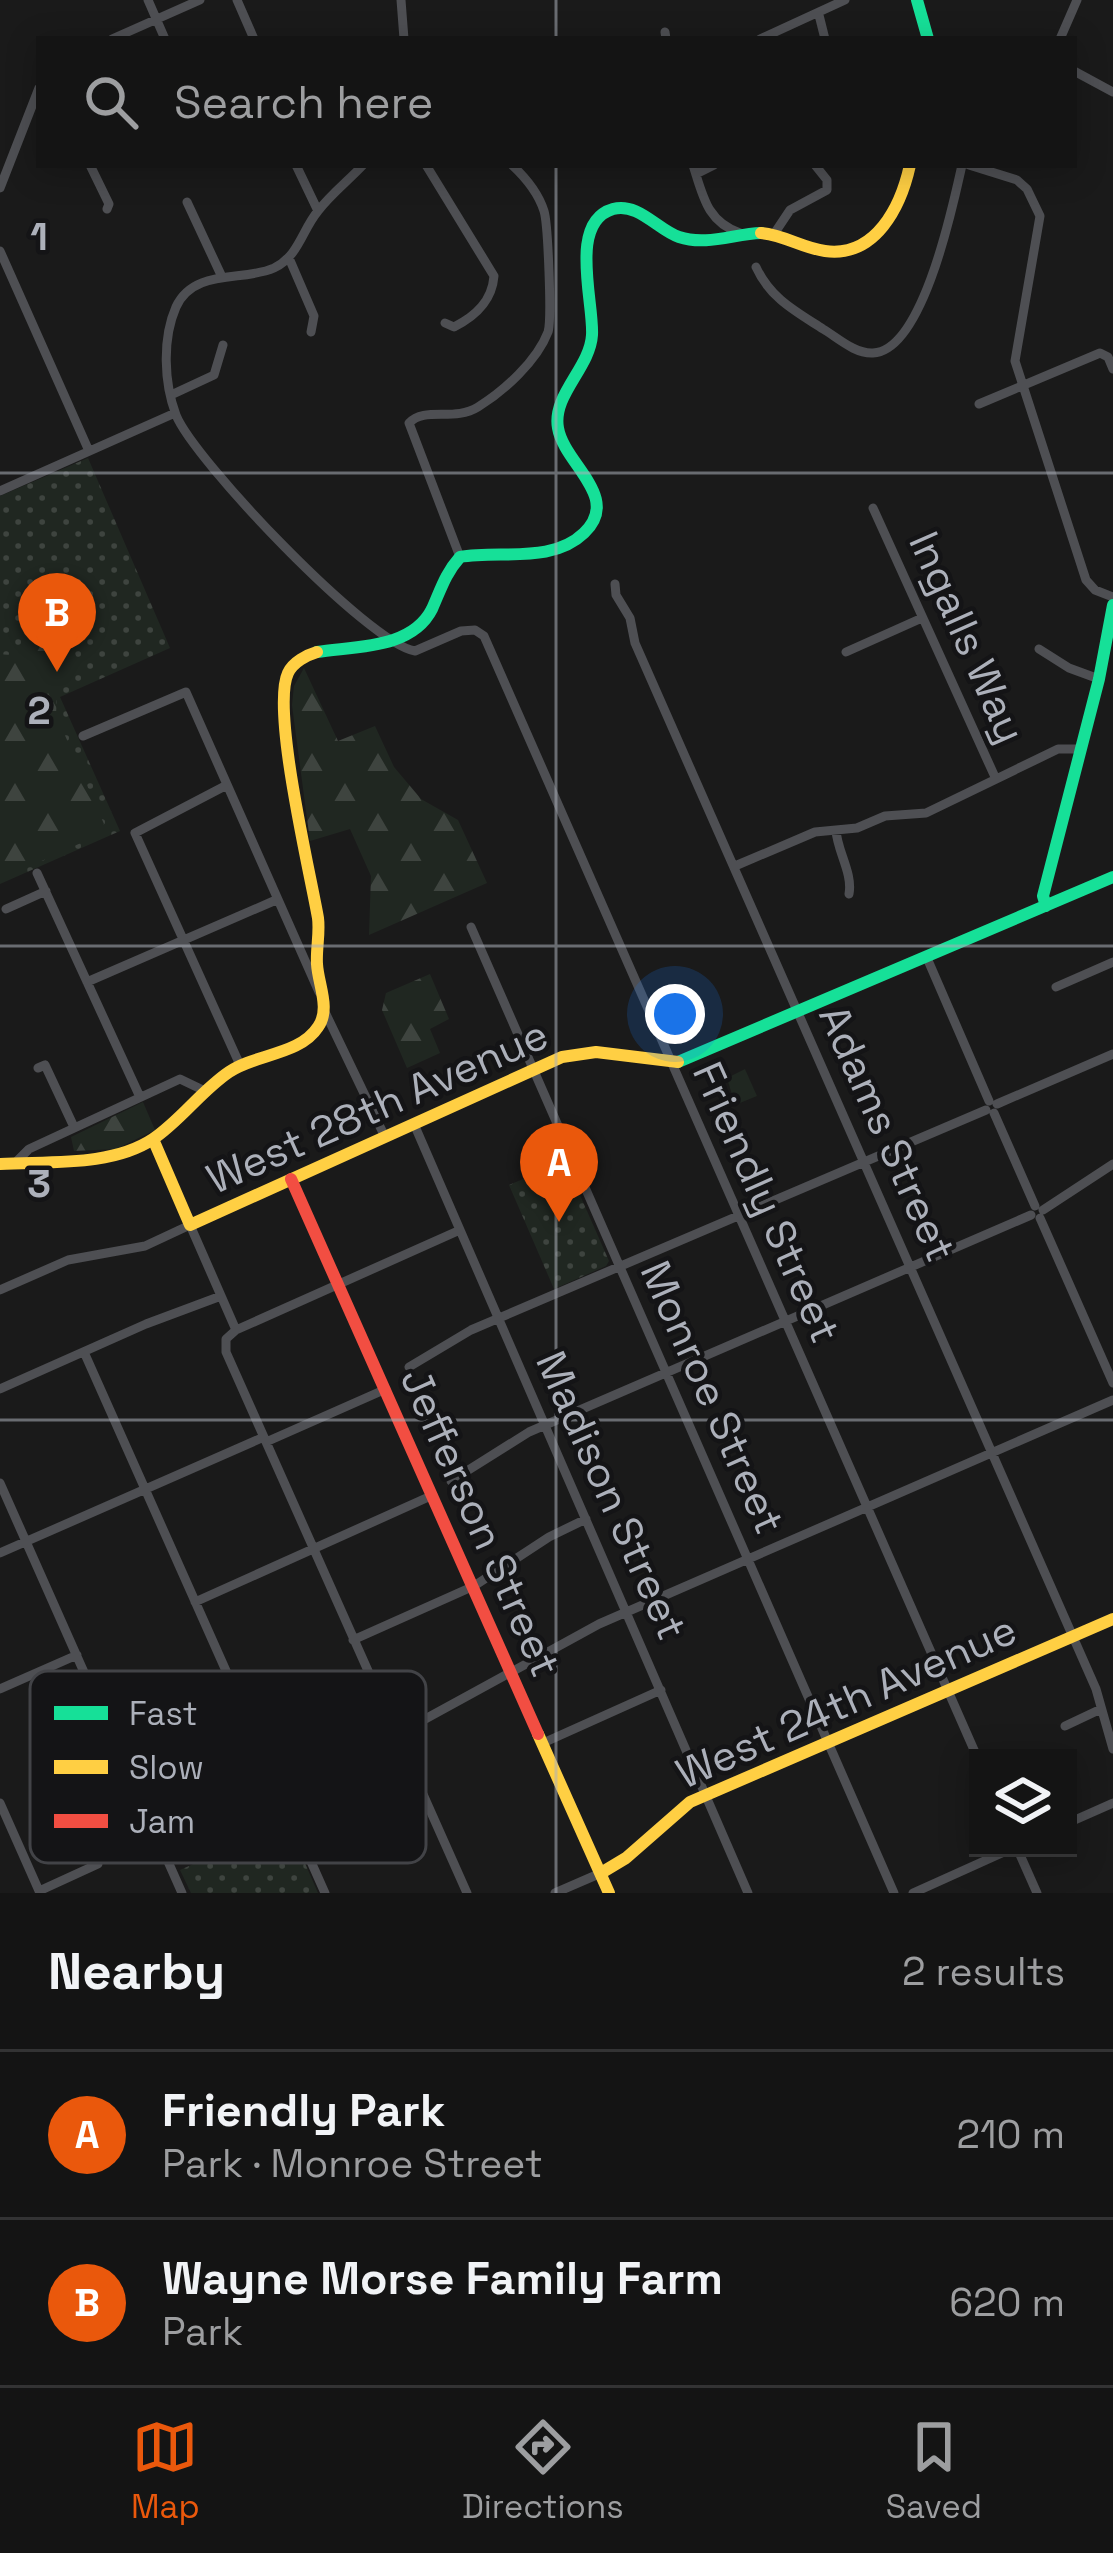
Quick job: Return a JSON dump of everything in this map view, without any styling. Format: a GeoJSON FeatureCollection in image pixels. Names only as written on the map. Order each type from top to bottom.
{"type":"FeatureCollection","features":[{"type":"Feature","properties":{"kind":"street"},"geometry":{"type":"LineString","coordinates":[[148,0],[164,36]]}},
{"type":"Feature","properties":{"kind":"street"},"geometry":{"type":"LineString","coordinates":[[119,36],[200,0]]}},
{"type":"Feature","properties":{"kind":"street"},"geometry":{"type":"LineString","coordinates":[[237,0],[253,36]]}},
{"type":"Feature","properties":{"kind":"street"},"geometry":{"type":"LineString","coordinates":[[401,0],[404,36]]}},
{"type":"Feature","properties":{"kind":"street"},"geometry":{"type":"LineString","coordinates":[[917,0],[927,36]]}},
{"type":"Feature","properties":{"kind":"street"},"geometry":{"type":"LineString","coordinates":[[1061,36],[1078,0]]}},
{"type":"Feature","properties":{"kind":"street"},"geometry":{"type":"LineString","coordinates":[[767,36],[841,1]]}},
{"type":"Feature","properties":{"kind":"street"},"geometry":{"type":"LineString","coordinates":[[819,15],[824,36]]}},
{"type":"Feature","properties":{"kind":"street"},"geometry":{"type":"LineString","coordinates":[[1077,73],[1113,92]]}},
{"type":"Feature","properties":{"kind":"street"},"geometry":{"type":"LineString","coordinates":[[0,188],[36,98]]}},
{"type":"Feature","properties":{"kind":"street"},"geometry":{"type":"LineString","coordinates":[[91,168],[109,204],[107,209]]}},
{"type":"Feature","properties":{"kind":"street"},"geometry":{"type":"LineString","coordinates":[[297,168],[318,211]]}},
{"type":"Feature","properties":{"kind":"street"},"geometry":{"type":"LineString","coordinates":[[360,168],[318,211],[290,258],[259,274],[222,277],[195,286],[176,307],[166,365],[175,412],[197,448],[326,590],[388,641],[415,651],[461,631],[478,631],[485,618]]}},
{"type":"Feature","properties":{"kind":"street"},"geometry":{"type":"LineString","coordinates":[[428,168],[494,276],[491,291],[476,313],[454,326],[445,323]]}},
{"type":"Feature","properties":{"kind":"street"},"geometry":{"type":"LineString","coordinates":[[435,178],[440,168]]}},
{"type":"Feature","properties":{"kind":"street"},"geometry":{"type":"LineString","coordinates":[[460,557],[408,426],[418,415],[450,417],[477,407],[513,379],[548,331],[547,224],[539,199],[514,168]]}},
{"type":"Feature","properties":{"kind":"street"},"geometry":{"type":"LineString","coordinates":[[774,234],[790,210],[827,190],[827,180],[817,168]]}},
{"type":"Feature","properties":{"kind":"street"},"geometry":{"type":"LineString","coordinates":[[0,1163],[122,1153],[153,1139],[240,1065],[308,1038],[321,1024],[320,925],[300,827],[284,691],[291,667],[311,653],[406,636],[425,622],[443,577],[460,557],[552,550],[583,534],[595,515],[594,486],[564,445],[557,422],[561,404],[584,369],[591,347],[586,251],[596,219],[625,208],[682,238],[708,242],[774,234],[827,252],[857,248],[879,232],[895,211],[909,168]]}},
{"type":"Feature","properties":{"kind":"street"},"geometry":{"type":"LineString","coordinates":[[756,267],[764,286],[777,298],[837,337],[863,352],[885,350],[905,332],[926,291],[965,168]]}},
{"type":"Feature","properties":{"kind":"street"},"geometry":{"type":"LineString","coordinates":[[976,168],[1017,180],[1028,189],[1040,216],[1014,350],[1082,571],[1095,590],[1113,601],[1099,679],[1043,896],[1046,906]]}},
{"type":"Feature","properties":{"kind":"street"},"geometry":{"type":"LineString","coordinates":[[694,169],[713,219],[745,235]]}},
{"type":"Feature","properties":{"kind":"street"},"geometry":{"type":"LineString","coordinates":[[187,202],[222,277]]}},
{"type":"Feature","properties":{"kind":"street"},"geometry":{"type":"LineString","coordinates":[[0,254],[89,451]]}},
{"type":"Feature","properties":{"kind":"street"},"geometry":{"type":"LineString","coordinates":[[290,258],[314,316],[311,332]]}},
{"type":"Feature","properties":{"kind":"street"},"geometry":{"type":"LineString","coordinates":[[171,395],[214,375],[223,345]]}},
{"type":"Feature","properties":{"kind":"street"},"geometry":{"type":"LineString","coordinates":[[979,404],[1097,354],[1105,354],[1113,369]]}},
{"type":"Feature","properties":{"kind":"street"},"geometry":{"type":"LineString","coordinates":[[0,491],[175,412]]}},
{"type":"Feature","properties":{"kind":"street","name":"Ingalls Way"},"geometry":{"type":"LineString","coordinates":[[873,508],[994,777],[1063,747],[1078,748]]}},
{"type":"Feature","properties":{"kind":"street","name":"Adams Street"},"geometry":{"type":"LineString","coordinates":[[615,584],[635,644],[1072,1637],[1113,1749]]}},
{"type":"Feature","properties":{"kind":"street"},"geometry":{"type":"LineString","coordinates":[[845,652],[922,618]]}},
{"type":"Feature","properties":{"kind":"street","name":"Friendly Street"},"geometry":{"type":"LineString","coordinates":[[478,631],[488,643],[974,1749]]}},
{"type":"Feature","properties":{"kind":"street"},"geometry":{"type":"LineString","coordinates":[[1039,649],[1099,679]]}},
{"type":"Feature","properties":{"kind":"street"},"geometry":{"type":"LineString","coordinates":[[83,736],[187,693],[385,1137]]}},
{"type":"Feature","properties":{"kind":"street"},"geometry":{"type":"LineString","coordinates":[[734,866],[814,832],[859,828],[885,816],[922,814],[982,788],[994,777]]}},
{"type":"Feature","properties":{"kind":"street"},"geometry":{"type":"LineString","coordinates":[[225,786],[137,830],[240,1065]]}},
{"type":"Feature","properties":{"kind":"street"},"geometry":{"type":"LineString","coordinates":[[836,830],[849,894]]}},
{"type":"Feature","properties":{"kind":"street"},"geometry":{"type":"LineString","coordinates":[[37,873],[140,1097]]}},
{"type":"Feature","properties":{"kind":"street","name":"West 28th Avenue"},"geometry":{"type":"LineString","coordinates":[[0,1290],[68,1260],[145,1246],[562,1057],[594,1050],[669,1063],[690,1059],[1113,877]]}},
{"type":"Feature","properties":{"kind":"street"},"geometry":{"type":"LineString","coordinates":[[6,909],[46,891]]}},
{"type":"Feature","properties":{"kind":"street"},"geometry":{"type":"LineString","coordinates":[[87,982],[276,900]]}},
{"type":"Feature","properties":{"kind":"street","name":"Monroe Street"},"geometry":{"type":"LineString","coordinates":[[471,927],[895,1893]]}},
{"type":"Feature","properties":{"kind":"street"},"geometry":{"type":"LineString","coordinates":[[927,958],[1113,1383]]}},
{"type":"Feature","properties":{"kind":"street"},"geometry":{"type":"LineString","coordinates":[[1056,987],[1113,962]]}},
{"type":"Feature","properties":{"kind":"street"},"geometry":{"type":"LineString","coordinates":[[409,1367],[461,1335],[1113,1054]]}},
{"type":"Feature","properties":{"kind":"street"},"geometry":{"type":"LineString","coordinates":[[38,1068],[45,1064],[74,1127]]}},
{"type":"Feature","properties":{"kind":"street"},"geometry":{"type":"LineString","coordinates":[[17,1161],[29,1149],[182,1078],[205,1091]]}},
{"type":"Feature","properties":{"kind":"street","name":"Madison Street"},"geometry":{"type":"LineString","coordinates":[[414,1124],[748,1893]]}},
{"type":"Feature","properties":{"kind":"street"},"geometry":{"type":"LineString","coordinates":[[153,1139],[236,1330]]}},
{"type":"Feature","properties":{"kind":"street"},"geometry":{"type":"LineString","coordinates":[[122,1153],[145,1155],[164,1166]]}},
{"type":"Feature","properties":{"kind":"street"},"geometry":{"type":"LineString","coordinates":[[451,1480],[514,1440],[1037,1212],[1113,1164]]}},
{"type":"Feature","properties":{"kind":"street","name":"Jefferson Street"},"geometry":{"type":"LineString","coordinates":[[291,1179],[610,1893]]}},
{"type":"Feature","properties":{"kind":"street"},"geometry":{"type":"LineString","coordinates":[[181,1204],[197,1212],[223,1210]]}},
{"type":"Feature","properties":{"kind":"street"},"geometry":{"type":"LineString","coordinates":[[367,1671],[225,1349],[226,1339],[236,1330],[460,1230]]}},
{"type":"Feature","properties":{"kind":"street"},"geometry":{"type":"LineString","coordinates":[[0,1389],[221,1296]]}},
{"type":"Feature","properties":{"kind":"street"},"geometry":{"type":"LineString","coordinates":[[83,1352],[226,1671]]}},
{"type":"Feature","properties":{"kind":"street"},"geometry":{"type":"LineString","coordinates":[[0,1553],[386,1390]]}},
{"type":"Feature","properties":{"kind":"street"},"geometry":{"type":"LineString","coordinates":[[426,1718],[627,1612],[1113,1400]]}},
{"type":"Feature","properties":{"kind":"street"},"geometry":{"type":"LineString","coordinates":[[0,1483],[84,1671]]}},
{"type":"Feature","properties":{"kind":"street"},"geometry":{"type":"LineString","coordinates":[[195,1602],[433,1495]]}},
{"type":"Feature","properties":{"kind":"street"},"geometry":{"type":"LineString","coordinates":[[353,1640],[474,1586],[586,1519]]}},
{"type":"Feature","properties":{"kind":"street","name":"West 24th Avenue"},"geometry":{"type":"LineString","coordinates":[[555,1893],[631,1856],[679,1809],[708,1794],[1113,1619]]}},
{"type":"Feature","properties":{"kind":"street"},"geometry":{"type":"LineString","coordinates":[[41,1671],[77,1655]]}},
{"type":"Feature","properties":{"kind":"street"},"geometry":{"type":"LineString","coordinates":[[0,1689],[30,1676]]}},
{"type":"Feature","properties":{"kind":"street"},"geometry":{"type":"LineString","coordinates":[[543,1743],[661,1690]]}},
{"type":"Feature","properties":{"kind":"street"},"geometry":{"type":"LineString","coordinates":[[1065,1726],[1101,1709]]}},
{"type":"Feature","properties":{"kind":"street"},"geometry":{"type":"LineString","coordinates":[[426,1802],[467,1893]]}},
{"type":"Feature","properties":{"kind":"street"},"geometry":{"type":"LineString","coordinates":[[0,1803],[39,1892],[98,1864]]}},
{"type":"Feature","properties":{"kind":"street"},"geometry":{"type":"LineString","coordinates":[[1077,1819],[1113,1803]]}},
{"type":"Feature","properties":{"kind":"street"},"geometry":{"type":"LineString","coordinates":[[913,1893],[995,1857]]}},
{"type":"Feature","properties":{"kind":"street"},"geometry":{"type":"LineString","coordinates":[[1019,1857],[1037,1893]]}},
{"type":"Feature","properties":{"kind":"street"},"geometry":{"type":"LineString","coordinates":[[169,1863],[182,1893]]}},
{"type":"Feature","properties":{"kind":"street"},"geometry":{"type":"LineString","coordinates":[[312,1863],[325,1893]]}},
{"type":"Feature","properties":{"kind":"green space"},"geometry":{"type":"Polygon","coordinates":[[[88,458],[170,648],[60,697],[120,831],[0,884],[0,496],[88,458]]]}},
{"type":"Feature","properties":{"kind":"green space"},"geometry":{"type":"Polygon","coordinates":[[[61,635],[70,641],[77,659],[57,692],[56,715],[104,824],[94,837],[0,880],[0,654],[17,653],[61,635]]]}},
{"type":"Feature","properties":{"kind":"green space"},"geometry":{"type":"Polygon","coordinates":[[[304,668],[338,741],[375,726],[394,767],[421,799],[458,820],[487,883],[369,935],[371,876],[350,829],[310,841],[292,705],[294,686],[304,668]]]}},
{"type":"Feature","properties":{"kind":"green space"},"geometry":{"type":"Polygon","coordinates":[[[430,974],[449,1019],[430,1029],[440,1053],[407,1068],[382,1010],[386,993],[430,974]]]}},
{"type":"Feature","properties":{"kind":"green space"},"geometry":{"type":"Polygon","coordinates":[[[745,1069],[757,1096],[735,1105],[727,1078],[745,1069]]]}},
{"type":"Feature","properties":{"kind":"green space"},"geometry":{"type":"Polygon","coordinates":[[[143,1102],[155,1130],[116,1149],[74,1151],[71,1137],[143,1102]]]}},
{"type":"Feature","properties":{"kind":"green space"},"geometry":{"type":"Polygon","coordinates":[[[565,1161],[609,1261],[554,1289],[509,1185],[565,1161]]]}},
{"type":"Feature","properties":{"kind":"green space"},"geometry":{"type":"Polygon","coordinates":[[[196,1863],[305,1863],[318,1893],[191,1893],[180,1870],[196,1863]]]}},
{"type":"Feature","properties":{"kind":"traffic: fast"},"geometry":{"type":"LineString","coordinates":[[917,0],[927,36]]}},
{"type":"Feature","properties":{"kind":"traffic: fast"},"geometry":{"type":"LineString","coordinates":[[317,652],[382,643],[411,632],[432,609],[460,557],[557,549],[584,533],[594,520],[594,493],[562,441],[558,416],[590,347],[587,246],[599,217],[613,209],[631,209],[671,234],[689,239],[761,233]]}},
{"type":"Feature","properties":{"kind":"traffic: fast"},"geometry":{"type":"LineString","coordinates":[[1046,906],[1043,896],[1099,679],[1113,605]]}},
{"type":"Feature","properties":{"kind":"traffic: fast"},"geometry":{"type":"LineString","coordinates":[[678,1062],[1113,877]]}},
{"type":"Feature","properties":{"kind":"traffic: slow"},"geometry":{"type":"LineString","coordinates":[[761,233],[825,251],[859,246],[893,212],[909,168]]}},
{"type":"Feature","properties":{"kind":"traffic: slow"},"geometry":{"type":"LineString","coordinates":[[0,1164],[79,1161],[136,1148],[163,1131],[229,1072],[289,1049],[318,1027],[324,1004],[317,964],[318,918],[284,720],[288,673],[317,652]]}},
{"type":"Feature","properties":{"kind":"traffic: slow"},"geometry":{"type":"LineString","coordinates":[[153,1139],[190,1225],[562,1057],[596,1052],[678,1062]]}},
{"type":"Feature","properties":{"kind":"traffic: slow"},"geometry":{"type":"LineString","coordinates":[[601,1873],[626,1858],[690,1802],[1113,1619]]}},
{"type":"Feature","properties":{"kind":"traffic: slow"},"geometry":{"type":"LineString","coordinates":[[538,1734],[609,1893]]}},
{"type":"Feature","properties":{"kind":"traffic: jam"},"geometry":{"type":"LineString","coordinates":[[291,1179],[538,1734]]}},
{"type":"Feature","properties":{"kind":"place","name":"Wayne Morse Family Farm"},"geometry":{"type":"Point","coordinates":[57,672]}},
{"type":"Feature","properties":{"kind":"place","name":"Friendly Park"},"geometry":{"type":"Point","coordinates":[559,1222]}}]}
